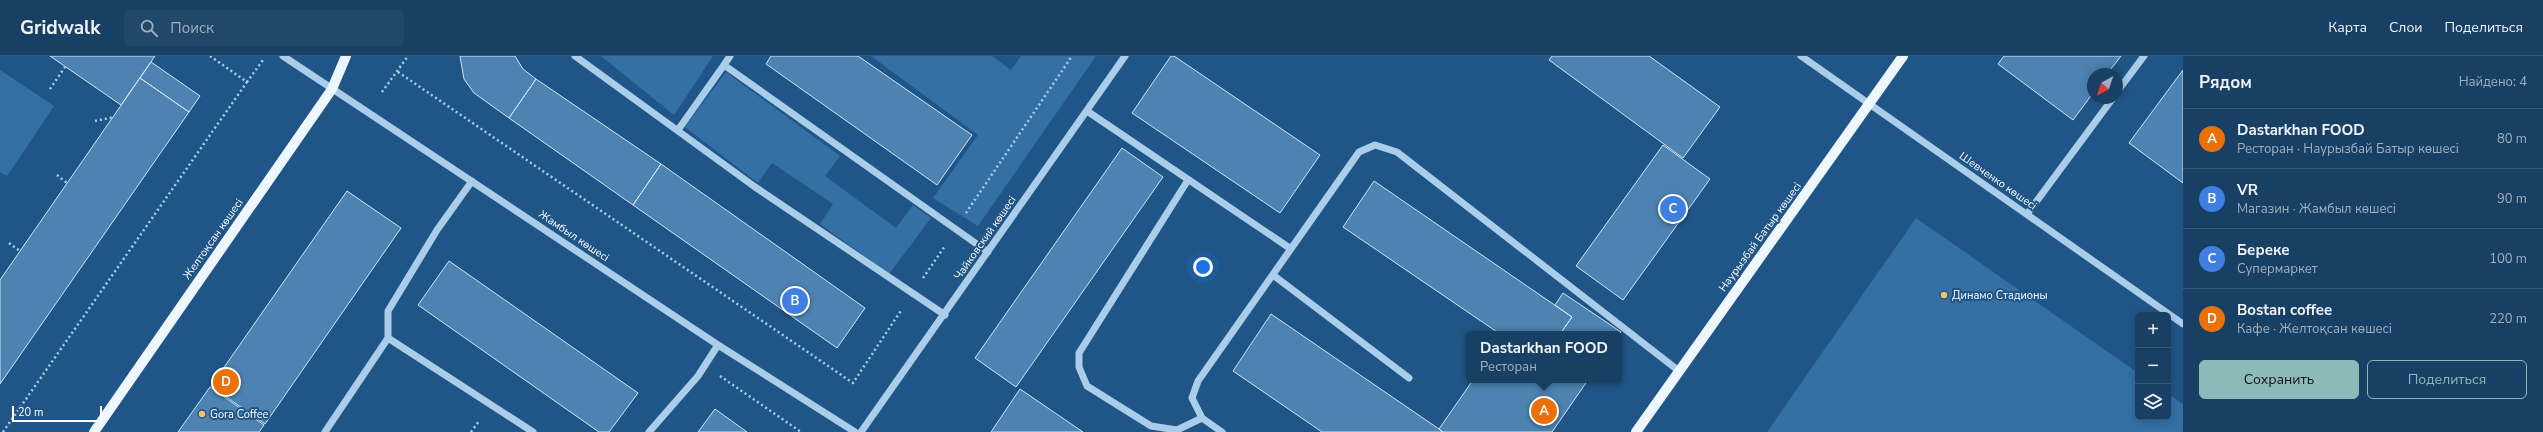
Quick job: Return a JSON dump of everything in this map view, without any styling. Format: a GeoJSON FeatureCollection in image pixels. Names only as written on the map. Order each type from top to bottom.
{"type":"FeatureCollection","features":[{"type":"Feature","properties":{"kind":"main road","name":"Желтоқсан көшесі"},"geometry":{"type":"LineString","coordinates":[[94,432],[332,88],[346,56]]}},
{"type":"Feature","properties":{"kind":"main road","name":"Наурызбай Батыр көшесі"},"geometry":{"type":"LineString","coordinates":[[1636,432],[1903,56]]}},
{"type":"Feature","properties":{"kind":"street","name":"Жамбыл көшесі"},"geometry":{"type":"LineString","coordinates":[[283,56],[718,345],[855,432]]}},
{"type":"Feature","properties":{"kind":"street"},"geometry":{"type":"LineString","coordinates":[[575,56],[755,187],[945,314]]}},
{"type":"Feature","properties":{"kind":"street"},"geometry":{"type":"LineString","coordinates":[[678,130],[730,56]]}},
{"type":"Feature","properties":{"kind":"street","name":"Чайковский көшесі"},"geometry":{"type":"LineString","coordinates":[[861,432],[1125,56]]}},
{"type":"Feature","properties":{"kind":"street","name":"Шевченко көшесі"},"geometry":{"type":"LineString","coordinates":[[1801,56],[2183,324]]}},
{"type":"Feature","properties":{"kind":"street"},"geometry":{"type":"LineString","coordinates":[[2123,84],[2144,56]]}},
{"type":"Feature","properties":{"kind":"street"},"geometry":{"type":"LineString","coordinates":[[724,64],[988,252]]}},
{"type":"Feature","properties":{"kind":"street"},"geometry":{"type":"LineString","coordinates":[[2027,214],[2109,104]]}},
{"type":"Feature","properties":{"kind":"street"},"geometry":{"type":"LineString","coordinates":[[1087,111],[1291,250]]}},
{"type":"Feature","properties":{"kind":"street"},"geometry":{"type":"LineString","coordinates":[[1222,432],[1202,418],[1192,398],[1198,381],[1359,152],[1375,146],[1397,152],[1679,372]]}},
{"type":"Feature","properties":{"kind":"street"},"geometry":{"type":"LineString","coordinates":[[1188,180],[1079,353],[1079,367],[1087,386],[1151,426],[1176,430],[1202,418]]}},
{"type":"Feature","properties":{"kind":"street"},"geometry":{"type":"LineString","coordinates":[[325,432],[388,338],[388,311],[438,230],[472,181]]}},
{"type":"Feature","properties":{"kind":"street"},"geometry":{"type":"LineString","coordinates":[[1273,275],[1409,378]]}},
{"type":"Feature","properties":{"kind":"street"},"geometry":{"type":"LineString","coordinates":[[388,338],[532,432]]}},
{"type":"Feature","properties":{"kind":"street"},"geometry":{"type":"LineString","coordinates":[[649,432],[705,365],[718,345]]}},
{"type":"Feature","properties":{"kind":"path"},"geometry":{"type":"LineString","coordinates":[[210,56],[247,82]]}},
{"type":"Feature","properties":{"kind":"path"},"geometry":{"type":"LineString","coordinates":[[382,92],[398,72],[408,56]]}},
{"type":"Feature","properties":{"kind":"path"},"geometry":{"type":"LineString","coordinates":[[3,432],[264,59]]}},
{"type":"Feature","properties":{"kind":"path"},"geometry":{"type":"LineString","coordinates":[[50,90],[65,67]]}},
{"type":"Feature","properties":{"kind":"path"},"geometry":{"type":"LineString","coordinates":[[398,72],[853,382]]}},
{"type":"Feature","properties":{"kind":"path"},"geometry":{"type":"LineString","coordinates":[[95,121],[114,117]]}},
{"type":"Feature","properties":{"kind":"path"},"geometry":{"type":"LineString","coordinates":[[57,174],[67,183]]}},
{"type":"Feature","properties":{"kind":"path"},"geometry":{"type":"LineString","coordinates":[[9,243],[20,251]]}},
{"type":"Feature","properties":{"kind":"path"},"geometry":{"type":"LineString","coordinates":[[705,365],[801,432]]}},
{"type":"Feature","properties":{"kind":"shaded area"},"geometry":{"type":"Polygon","coordinates":[[[601,56],[713,56],[674,115],[601,56]]]}},
{"type":"Feature","properties":{"kind":"shaded area"},"geometry":{"type":"Polygon","coordinates":[[[871,56],[992,56],[1011,70],[1021,56],[1096,56],[978,226],[933,198],[978,135],[871,56]]]}},
{"type":"Feature","properties":{"kind":"shaded area"},"geometry":{"type":"Polygon","coordinates":[[[0,70],[54,106],[7,176],[0,172],[0,70]]]}},
{"type":"Feature","properties":{"kind":"shaded area"},"geometry":{"type":"Polygon","coordinates":[[[726,72],[840,156],[825,176],[896,228],[913,205],[931,218],[889,274],[820,224],[833,204],[772,163],[758,183],[685,127],[726,72]]]}},
{"type":"Feature","properties":{"kind":"shaded area","name":"Динамо Стадионы"},"geometry":{"type":"Polygon","coordinates":[[[1916,218],[2135,371],[2135,420],[2171,420],[2171,396],[2183,404],[2183,432],[1767,432],[1916,218]]]}},
{"type":"Feature","properties":{"kind":"building"},"geometry":{"type":"Polygon","coordinates":[[[50,56],[155,56],[121,105],[50,56]]]}},
{"type":"Feature","properties":{"kind":"building"},"geometry":{"type":"Polygon","coordinates":[[[460,56],[515,56],[523,69],[536,79],[509,118],[474,93],[464,79],[460,56]]]}},
{"type":"Feature","properties":{"kind":"building"},"geometry":{"type":"Polygon","coordinates":[[[771,56],[858,56],[972,135],[937,185],[766,64],[771,56]]]}},
{"type":"Feature","properties":{"kind":"building"},"geometry":{"type":"Polygon","coordinates":[[[1171,56],[1174,56],[1320,155],[1280,213],[1132,113],[1171,56]]]}},
{"type":"Feature","properties":{"kind":"building"},"geometry":{"type":"Polygon","coordinates":[[[1552,56],[1649,56],[1720,107],[1683,158],[1549,60],[1552,56]]]}},
{"type":"Feature","properties":{"kind":"building"},"geometry":{"type":"Polygon","coordinates":[[[2004,56],[2121,56],[2112,68],[2087,68],[2087,101],[2073,120],[1998,64],[2004,56]]]}},
{"type":"Feature","properties":{"kind":"building"},"geometry":{"type":"Polygon","coordinates":[[[151,62],[200,96],[189,112],[140,78],[151,62]]]}},
{"type":"Feature","properties":{"kind":"building"},"geometry":{"type":"Polygon","coordinates":[[[2183,70],[2183,183],[2129,143],[2183,70]]]}},
{"type":"Feature","properties":{"kind":"building"},"geometry":{"type":"Polygon","coordinates":[[[140,78],[189,112],[0,384],[0,280],[140,78]]]}},
{"type":"Feature","properties":{"kind":"building"},"geometry":{"type":"Polygon","coordinates":[[[536,79],[661,164],[633,205],[509,118],[536,79]]]}},
{"type":"Feature","properties":{"kind":"building"},"geometry":{"type":"Polygon","coordinates":[[[1663,145],[1710,179],[1623,300],[1576,266],[1663,145]]]}},
{"type":"Feature","properties":{"kind":"building"},"geometry":{"type":"Polygon","coordinates":[[[1122,148],[1163,177],[1016,387],[975,358],[1122,148]]]}},
{"type":"Feature","properties":{"kind":"building"},"geometry":{"type":"Polygon","coordinates":[[[661,164],[865,308],[837,348],[633,205],[661,164]]]}},
{"type":"Feature","properties":{"kind":"building"},"geometry":{"type":"Polygon","coordinates":[[[1374,181],[1572,317],[1562,331],[1496,331],[1343,227],[1374,181]]]}},
{"type":"Feature","properties":{"kind":"building"},"geometry":{"type":"Polygon","coordinates":[[[347,191],[401,228],[265,424],[211,386],[347,191]]]}},
{"type":"Feature","properties":{"kind":"building"},"geometry":{"type":"Polygon","coordinates":[[[449,261],[638,393],[609,432],[599,432],[418,305],[449,261]]]}},
{"type":"Feature","properties":{"kind":"building"},"geometry":{"type":"Polygon","coordinates":[[[1563,293],[1620,331],[1562,331],[1572,317],[1555,305],[1563,293]]]}},
{"type":"Feature","properties":{"kind":"building"},"geometry":{"type":"Polygon","coordinates":[[[1271,314],[1443,432],[1322,432],[1233,371],[1271,314]]]}},
{"type":"Feature","properties":{"kind":"building"},"geometry":{"type":"Polygon","coordinates":[[[1471,383],[1586,383],[1552,432],[1443,432],[1439,429],[1471,383]]]}},
{"type":"Feature","properties":{"kind":"building"},"geometry":{"type":"Polygon","coordinates":[[[210,387],[264,425],[259,432],[178,432],[210,387]]]}},
{"type":"Feature","properties":{"kind":"building"},"geometry":{"type":"Polygon","coordinates":[[[1020,389],[1083,432],[991,432],[1020,389]]]}},
{"type":"Feature","properties":{"kind":"building"},"geometry":{"type":"Polygon","coordinates":[[[715,409],[747,432],[698,432],[715,409]]]}},
{"type":"Feature","properties":{"kind":"place","name":"Береке"},"geometry":{"type":"Point","coordinates":[1673,209]}},
{"type":"Feature","properties":{"kind":"place","name":"Динамо Стадионы"},"geometry":{"type":"Point","coordinates":[1944,295]}},
{"type":"Feature","properties":{"kind":"place","name":"VR"},"geometry":{"type":"Point","coordinates":[795,301]}},
{"type":"Feature","properties":{"kind":"place","name":"Bostan coffee"},"geometry":{"type":"Point","coordinates":[226,382]}},
{"type":"Feature","properties":{"kind":"place","name":"Dastarkhan FOOD"},"geometry":{"type":"Point","coordinates":[1544,411]}},
{"type":"Feature","properties":{"kind":"place","name":"Gora Coffee"},"geometry":{"type":"Point","coordinates":[202,414]}}]}
